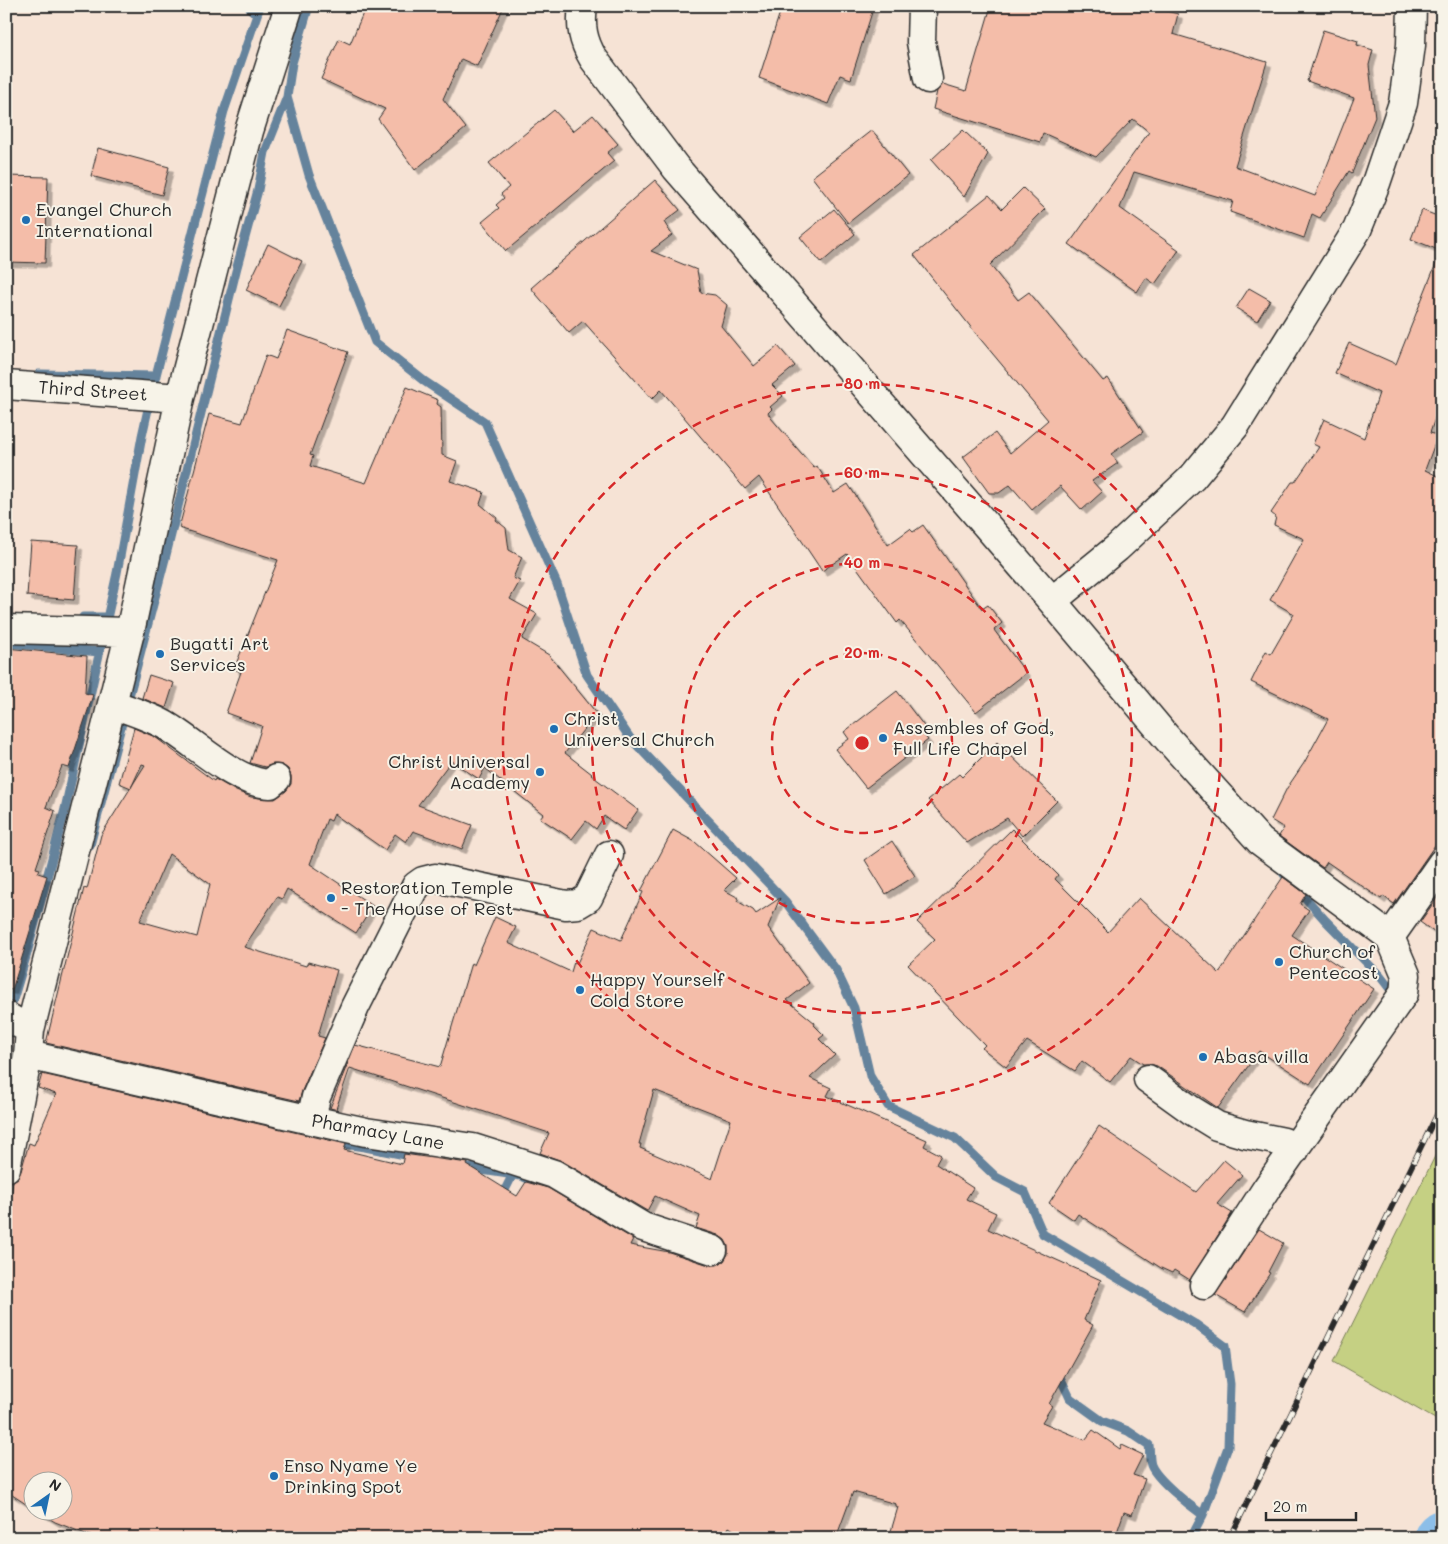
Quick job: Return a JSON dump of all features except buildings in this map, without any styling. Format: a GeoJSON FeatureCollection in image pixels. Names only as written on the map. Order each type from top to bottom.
{"type":"FeatureCollection","features":[{"type":"Feature","properties":{"kind":"street"},"geometry":{"type":"LineString","coordinates":[[6,1168],[29,1042],[130,632],[180,398],[248,131],[289,6]]}},
{"type":"Feature","properties":{"kind":"street"},"geometry":{"type":"LineString","coordinates":[[583,6],[584,42],[593,58],[676,168],[1052,601],[1167,738],[1260,841],[1390,937],[1406,975],[1404,993],[1267,1188],[1204,1286]]}},
{"type":"Feature","properties":{"kind":"street"},"geometry":{"type":"LineString","coordinates":[[922,6],[921,42],[928,79]]}},
{"type":"Feature","properties":{"kind":"street"},"geometry":{"type":"LineString","coordinates":[[1052,601],[1118,548],[1192,478],[1235,426],[1352,239],[1376,183],[1403,103],[1411,45],[1412,6]]}},
{"type":"Feature","properties":{"kind":"street","name":"Third Street"},"geometry":{"type":"LineString","coordinates":[[6,385],[180,398]]}},
{"type":"Feature","properties":{"kind":"street"},"geometry":{"type":"LineString","coordinates":[[6,629],[130,632]]}},
{"type":"Feature","properties":{"kind":"street"},"geometry":{"type":"LineString","coordinates":[[112,704],[150,717],[167,726],[243,778],[258,784],[270,784],[276,779]]}},
{"type":"Feature","properties":{"kind":"street"},"geometry":{"type":"LineString","coordinates":[[311,1120],[316,1097],[355,1007],[416,886],[424,881],[436,878],[566,906],[578,904],[588,898],[609,855]]}},
{"type":"Feature","properties":{"kind":"street"},"geometry":{"type":"LineString","coordinates":[[1390,937],[1442,864]]}},
{"type":"Feature","properties":{"kind":"street","name":"Pharmacy Lane"},"geometry":{"type":"LineString","coordinates":[[6,1016],[29,1042],[311,1120],[366,1132],[473,1148],[554,1174],[643,1227],[713,1250]]}},
{"type":"Feature","properties":{"kind":"street"},"geometry":{"type":"LineString","coordinates":[[1148,1079],[1191,1110],[1218,1126],[1284,1142],[1295,1150]]}},
{"type":"Feature","properties":{"kind":"green space"},"geometry":{"type":"Polygon","coordinates":[[[1442,1142],[1442,1423],[1334,1361],[1442,1142]]]}},
{"type":"Feature","properties":{"kind":"waterway"},"geometry":{"type":"LineString","coordinates":[[248,6],[257,15]]}},
{"type":"Feature","properties":{"kind":"waterway"},"geometry":{"type":"LineString","coordinates":[[9,1013],[26,957],[65,809],[117,573],[153,387],[224,111],[260,6]]}},
{"type":"Feature","properties":{"kind":"waterway"},"geometry":{"type":"LineString","coordinates":[[90,845],[166,555],[237,267],[258,190],[265,152],[287,97],[292,63],[309,6]]}},
{"type":"Feature","properties":{"kind":"waterway"},"geometry":{"type":"LineString","coordinates":[[287,97],[309,175],[375,342],[424,381],[485,422],[557,584],[587,675],[630,738],[785,901],[836,970],[854,1008],[870,1076],[888,1106],[955,1138],[996,1177],[1025,1192],[1043,1234],[1195,1324],[1225,1346],[1230,1384],[1228,1447],[1203,1515],[1191,1538]]}},
{"type":"Feature","properties":{"kind":"waterway"},"geometry":{"type":"LineString","coordinates":[[39,374],[156,376]]}},
{"type":"Feature","properties":{"kind":"waterway"},"geometry":{"type":"LineString","coordinates":[[83,617],[108,617]]}},
{"type":"Feature","properties":{"kind":"waterway"},"geometry":{"type":"LineString","coordinates":[[8,643],[99,652]]}},
{"type":"Feature","properties":{"kind":"waterway"},"geometry":{"type":"LineString","coordinates":[[1283,873],[1326,921],[1380,976],[1397,998]]}},
{"type":"Feature","properties":{"kind":"waterway"},"geometry":{"type":"LineString","coordinates":[[335,1143],[415,1157]]}},
{"type":"Feature","properties":{"kind":"waterway"},"geometry":{"type":"LineString","coordinates":[[462,1167],[521,1176],[564,1195]]}},
{"type":"Feature","properties":{"kind":"waterway"},"geometry":{"type":"LineString","coordinates":[[501,1198],[512,1176]]}},
{"type":"Feature","properties":{"kind":"waterway"},"geometry":{"type":"LineString","coordinates":[[1057,1371],[1070,1398],[1102,1421],[1128,1431],[1149,1445],[1150,1463],[1154,1471],[1174,1492],[1203,1515]]}},
{"type":"Feature","properties":{"kind":"railway"},"geometry":{"type":"LineString","coordinates":[[1230,1538],[1442,1104]]}},
{"type":"Feature","properties":{"kind":"place","name":"Evangel Church International"},"geometry":{"type":"Point","coordinates":[26,220]}},
{"type":"Feature","properties":{"kind":"place","name":"Bugatti Art Services"},"geometry":{"type":"Point","coordinates":[160,654]}},
{"type":"Feature","properties":{"kind":"place","name":"Christ Universal Church"},"geometry":{"type":"Point","coordinates":[554,729]}},
{"type":"Feature","properties":{"kind":"place","name":"Assembles of God, Full Life Chapel"},"geometry":{"type":"Point","coordinates":[883,738]}},
{"type":"Feature","properties":{"kind":"place","name":"Christ Universal Academy"},"geometry":{"type":"Point","coordinates":[540,772]}},
{"type":"Feature","properties":{"kind":"place","name":"Restoration Temple - The House of Rest"},"geometry":{"type":"Point","coordinates":[331,898]}},
{"type":"Feature","properties":{"kind":"place","name":"Church of Pentecost"},"geometry":{"type":"Point","coordinates":[1279,962]}},
{"type":"Feature","properties":{"kind":"place","name":"Happy Yourself Cold Store"},"geometry":{"type":"Point","coordinates":[580,990]}},
{"type":"Feature","properties":{"kind":"place","name":"Abasa villa"},"geometry":{"type":"Point","coordinates":[1203,1057]}},
{"type":"Feature","properties":{"kind":"place","name":"Enso Nyame Ye Drinking Spot"},"geometry":{"type":"Point","coordinates":[274,1476]}}]}
